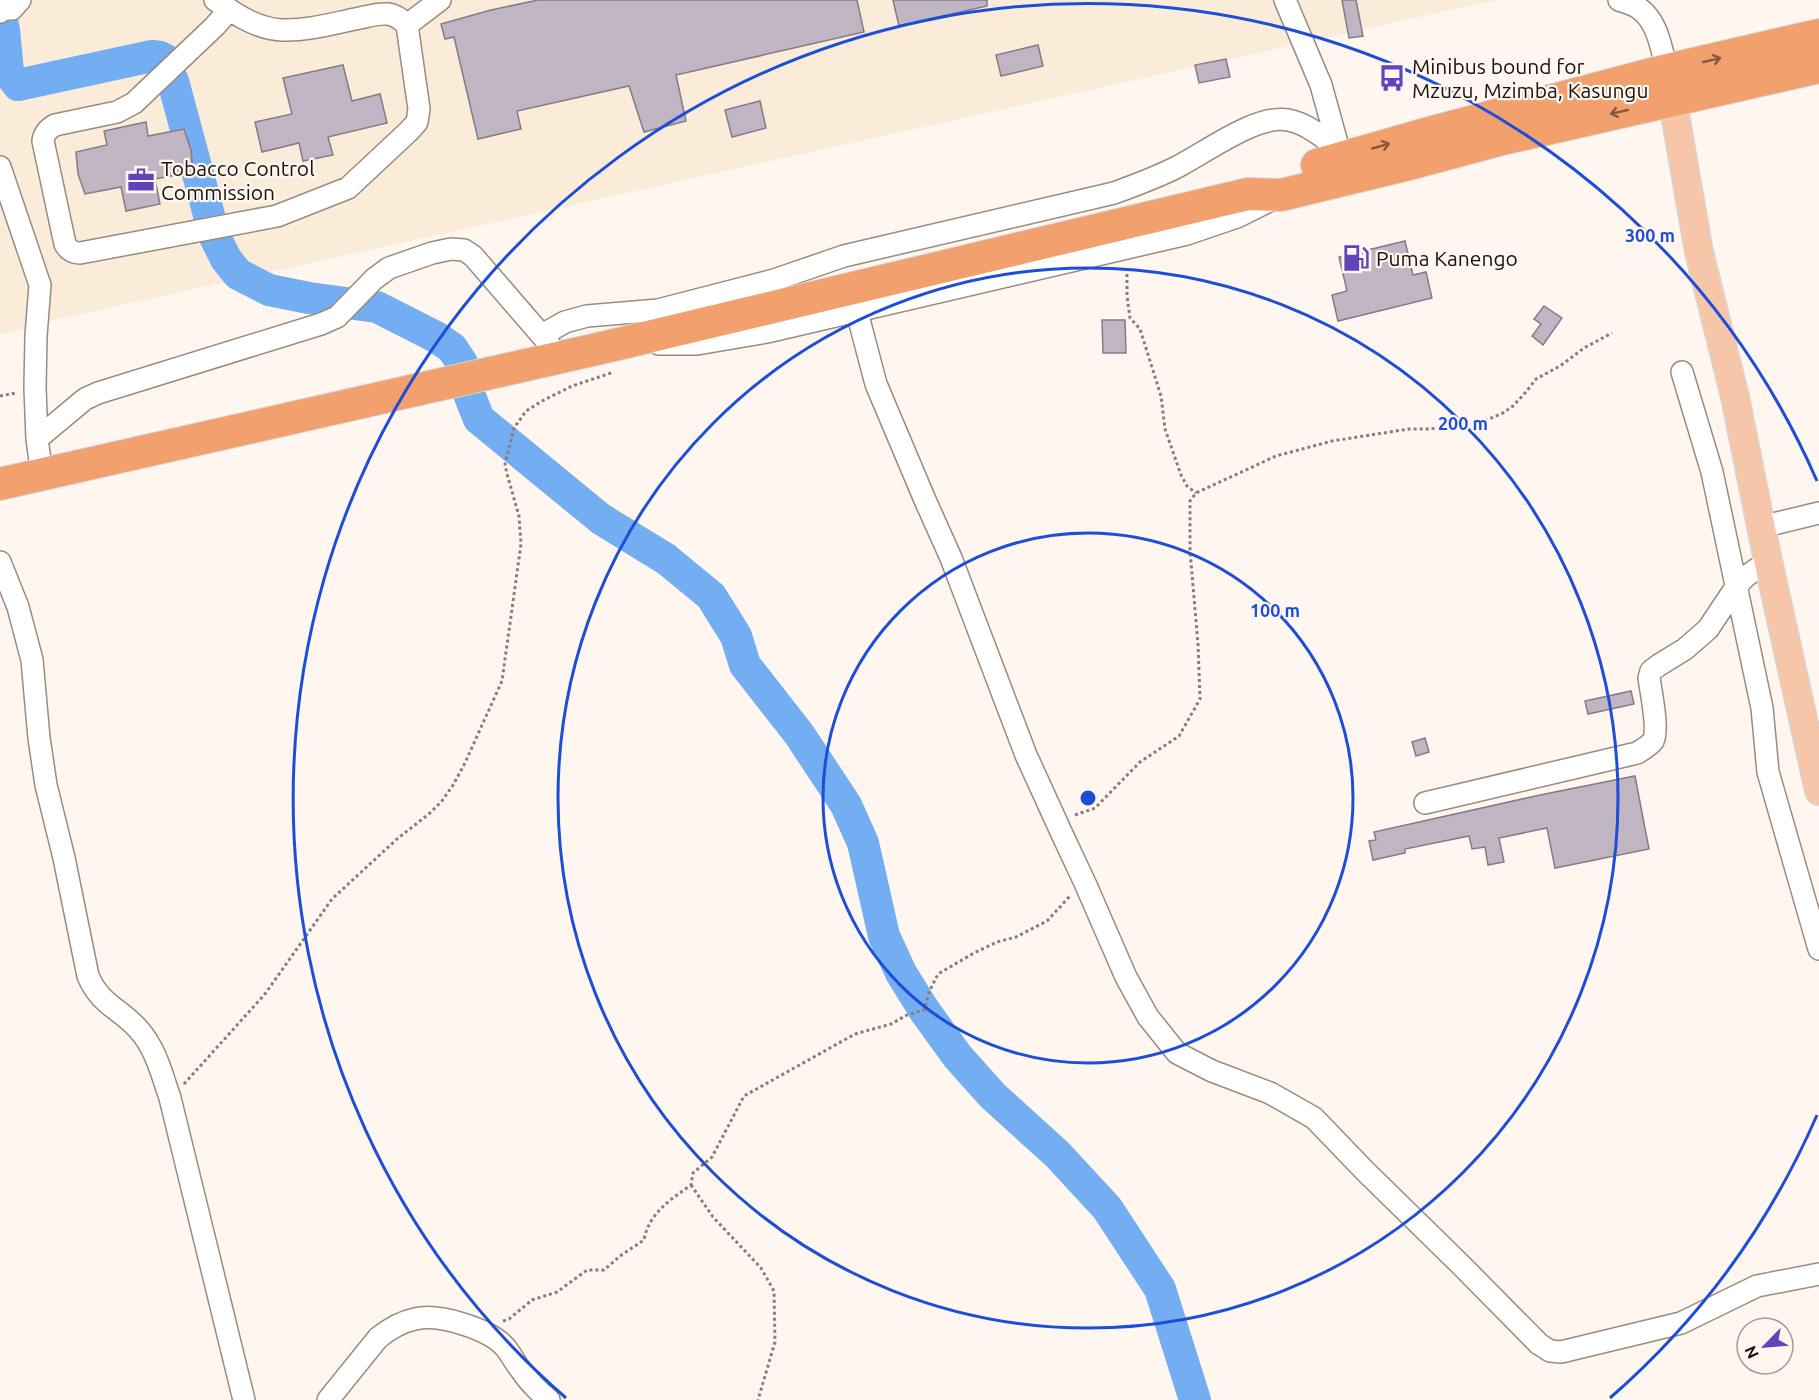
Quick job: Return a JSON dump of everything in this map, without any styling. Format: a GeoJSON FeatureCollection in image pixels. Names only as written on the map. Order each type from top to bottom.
{"type":"FeatureCollection","features":[{"type":"Feature","properties":{"kind":"highway"},"geometry":{"type":"LineString","coordinates":[[0,484],[551,346],[614,358],[1248,194],[1281,195],[1405,165],[1498,140],[1819,35]]}},
{"type":"Feature","properties":{"kind":"highway"},"geometry":{"type":"LineString","coordinates":[[1248,194],[1274,177],[1343,153],[1433,132],[1670,85],[1819,67]]}},
{"type":"Feature","properties":{"kind":"main road"},"geometry":{"type":"LineString","coordinates":[[1670,85],[1699,252],[1735,397],[1768,561],[1818,777]]}},
{"type":"Feature","properties":{"kind":"street"},"geometry":{"type":"LineString","coordinates":[[0,12],[3,9],[12,9],[20,0]]}},
{"type":"Feature","properties":{"kind":"street"},"geometry":{"type":"LineString","coordinates":[[408,25],[440,0]]}},
{"type":"Feature","properties":{"kind":"street"},"geometry":{"type":"LineString","coordinates":[[1285,0],[1321,85],[1343,153]]}},
{"type":"Feature","properties":{"kind":"street"},"geometry":{"type":"LineString","coordinates":[[1619,0],[1637,7],[1652,21],[1670,85]]}},
{"type":"Feature","properties":{"kind":"street"},"geometry":{"type":"LineString","coordinates":[[222,5],[260,26],[280,30],[321,27],[378,14],[389,14],[408,25],[419,109],[417,122],[348,188],[277,216],[80,254],[68,249],[43,141],[44,135],[55,125],[117,112],[134,104],[215,26],[222,5]]}},
{"type":"Feature","properties":{"kind":"street"},"geometry":{"type":"LineString","coordinates":[[37,439],[85,399],[98,393],[321,324],[337,317],[374,279],[389,268],[451,249],[464,250],[473,256],[551,346],[565,322],[587,316],[658,310],[774,280],[844,256],[1114,193],[1179,166],[1247,128],[1268,122],[1286,119],[1303,124],[1343,153]]}},
{"type":"Feature","properties":{"kind":"street"},"geometry":{"type":"LineString","coordinates":[[0,167],[40,285],[35,388],[37,439],[42,475]]}},
{"type":"Feature","properties":{"kind":"street"},"geometry":{"type":"LineString","coordinates":[[614,358],[767,332],[1186,234],[1237,217],[1281,195]]}},
{"type":"Feature","properties":{"kind":"street"},"geometry":{"type":"LineString","coordinates":[[857,312],[871,368],[883,403],[951,558],[1026,755],[1126,977],[1148,1017],[1177,1053],[1212,1071],[1270,1093],[1314,1118],[1539,1344],[1550,1352],[1561,1352],[1681,1323],[1757,1286],[1819,1274]]}},
{"type":"Feature","properties":{"kind":"street"},"geometry":{"type":"LineString","coordinates":[[1682,372],[1712,472],[1762,708],[1768,772],[1819,949]]}},
{"type":"Feature","properties":{"kind":"street"},"geometry":{"type":"LineString","coordinates":[[1761,527],[1819,513]]}},
{"type":"Feature","properties":{"kind":"street"},"geometry":{"type":"LineString","coordinates":[[1425,803],[1637,753],[1645,748],[1653,741],[1655,731],[1649,678],[1651,671],[1684,649],[1708,629],[1736,587],[1745,577],[1768,561]]}},
{"type":"Feature","properties":{"kind":"street"},"geometry":{"type":"LineString","coordinates":[[0,562],[18,607],[32,660],[46,784],[88,976],[94,991],[139,1029],[149,1042],[170,1098],[244,1400]]}},
{"type":"Feature","properties":{"kind":"street"},"geometry":{"type":"LineString","coordinates":[[328,1400],[378,1338],[401,1323],[427,1317],[462,1324],[496,1339],[505,1347],[531,1383],[549,1400]]}},
{"type":"Feature","properties":{"kind":"path"},"geometry":{"type":"LineString","coordinates":[[1127,248],[1127,296],[1131,318],[1140,329],[1161,396],[1165,429],[1181,475],[1187,486],[1196,493]]}},
{"type":"Feature","properties":{"kind":"path"},"geometry":{"type":"LineString","coordinates":[[1056,822],[1095,808],[1140,762],[1179,736],[1200,699],[1198,633],[1190,551],[1190,501],[1196,493],[1276,456],[1332,441],[1408,429],[1431,429],[1482,422],[1513,406],[1536,379],[1612,333]]}},
{"type":"Feature","properties":{"kind":"path"},"geometry":{"type":"LineString","coordinates":[[170,1098],[265,994],[332,899],[442,801],[464,765],[502,681],[521,544],[519,516],[505,464],[514,428],[526,411],[572,386],[614,358]]}},
{"type":"Feature","properties":{"kind":"path"},"geometry":{"type":"LineString","coordinates":[[758,1400],[775,1342],[774,1291],[761,1268],[713,1217],[691,1185],[693,1173],[712,1157],[744,1095],[855,1034],[891,1024],[907,1015],[924,1010],[929,992],[938,974],[974,953],[997,942],[1016,937],[1047,921],[1085,883]]}},
{"type":"Feature","properties":{"kind":"path"},"geometry":{"type":"LineString","coordinates":[[483,1332],[490,1326],[509,1319],[532,1300],[557,1292],[587,1270],[604,1270],[644,1240],[646,1228],[661,1206],[691,1185]]}},
{"type":"Feature","properties":{"kind":"shaded area"},"geometry":{"type":"Polygon","coordinates":[[[0,0],[1497,0],[50,321],[0,335],[0,0]]]}},
{"type":"Feature","properties":{"kind":"building"},"geometry":{"type":"Polygon","coordinates":[[[538,0],[857,0],[864,32],[676,75],[686,121],[644,132],[629,86],[517,111],[521,129],[478,139],[454,37],[445,39],[441,24],[538,0]]]}},
{"type":"Feature","properties":{"kind":"building"},"geometry":{"type":"Polygon","coordinates":[[[893,0],[987,0],[987,6],[899,26],[893,0]]]}},
{"type":"Feature","properties":{"kind":"building"},"geometry":{"type":"Polygon","coordinates":[[[1342,0],[1356,0],[1363,36],[1349,38],[1342,0]]]}},
{"type":"Feature","properties":{"kind":"building"},"geometry":{"type":"Polygon","coordinates":[[[1038,45],[1043,66],[1001,76],[996,55],[1038,45]]]}},
{"type":"Feature","properties":{"kind":"building"},"geometry":{"type":"Polygon","coordinates":[[[1226,59],[1230,77],[1199,83],[1195,65],[1226,59]]]}},
{"type":"Feature","properties":{"kind":"building"},"geometry":{"type":"Polygon","coordinates":[[[343,65],[352,101],[380,94],[387,123],[328,137],[333,155],[303,161],[299,143],[262,152],[255,122],[292,114],[283,78],[343,65]]]}},
{"type":"Feature","properties":{"kind":"building"},"geometry":{"type":"Polygon","coordinates":[[[760,101],[766,128],[732,137],[725,110],[760,101]]]}},
{"type":"Feature","properties":{"kind":"building"},"geometry":{"type":"Polygon","coordinates":[[[146,122],[148,136],[184,129],[191,150],[193,172],[155,179],[160,204],[126,211],[121,187],[85,194],[78,174],[76,152],[107,145],[104,131],[146,122]]]}},
{"type":"Feature","properties":{"kind":"building"},"geometry":{"type":"Polygon","coordinates":[[[1405,241],[1413,275],[1426,272],[1432,298],[1338,321],[1332,295],[1347,291],[1339,257],[1405,241]]]}},
{"type":"Feature","properties":{"kind":"building"},"geometry":{"type":"Polygon","coordinates":[[[1544,306],[1562,318],[1543,345],[1532,336],[1541,324],[1534,319],[1544,306]]]}},
{"type":"Feature","properties":{"kind":"building"},"geometry":{"type":"Polygon","coordinates":[[[1102,320],[1125,320],[1126,353],[1103,353],[1102,320]]]}},
{"type":"Feature","properties":{"kind":"building"},"geometry":{"type":"Polygon","coordinates":[[[1631,691],[1634,704],[1588,714],[1585,701],[1631,691]]]}},
{"type":"Feature","properties":{"kind":"building"},"geometry":{"type":"Polygon","coordinates":[[[1425,738],[1429,752],[1416,756],[1412,742],[1425,738]]]}},
{"type":"Feature","properties":{"kind":"building"},"geometry":{"type":"Polygon","coordinates":[[[1635,776],[1649,849],[1555,868],[1547,828],[1499,838],[1504,862],[1488,865],[1485,847],[1472,849],[1469,836],[1405,849],[1405,853],[1373,860],[1369,841],[1376,840],[1374,832],[1635,776]]]}},
{"type":"Feature","properties":{"kind":"waterway"},"geometry":{"type":"LineString","coordinates":[[0,12],[8,72],[18,85],[152,56],[166,60]]}},
{"type":"Feature","properties":{"kind":"waterway"},"geometry":{"type":"LineString","coordinates":[[173,81],[209,215]]}},
{"type":"Feature","properties":{"kind":"waterway"},"geometry":{"type":"LineString","coordinates":[[214,235],[226,259],[238,274],[269,290],[377,307],[436,337],[452,348],[462,363]]}},
{"type":"Feature","properties":{"kind":"waterway"},"geometry":{"type":"LineString","coordinates":[[469,394],[479,419],[601,519],[666,559],[711,596],[736,636],[745,665],[799,734],[846,805],[863,843],[884,936],[901,973],[958,1057],[993,1096],[1057,1154],[1107,1208],[1160,1289],[1195,1400]]}},
{"type":"Feature","properties":{"kind":"place","name":"Minibus bound for Mzuzu, Mzimba, Kasungu"},"geometry":{"type":"Point","coordinates":[1392,78]}},
{"type":"Feature","properties":{"kind":"place","name":"Tobacco Control Commission"},"geometry":{"type":"Point","coordinates":[141,180]}},
{"type":"Feature","properties":{"kind":"place","name":"Puma Kanengo"},"geometry":{"type":"Point","coordinates":[1356,258]}}]}
